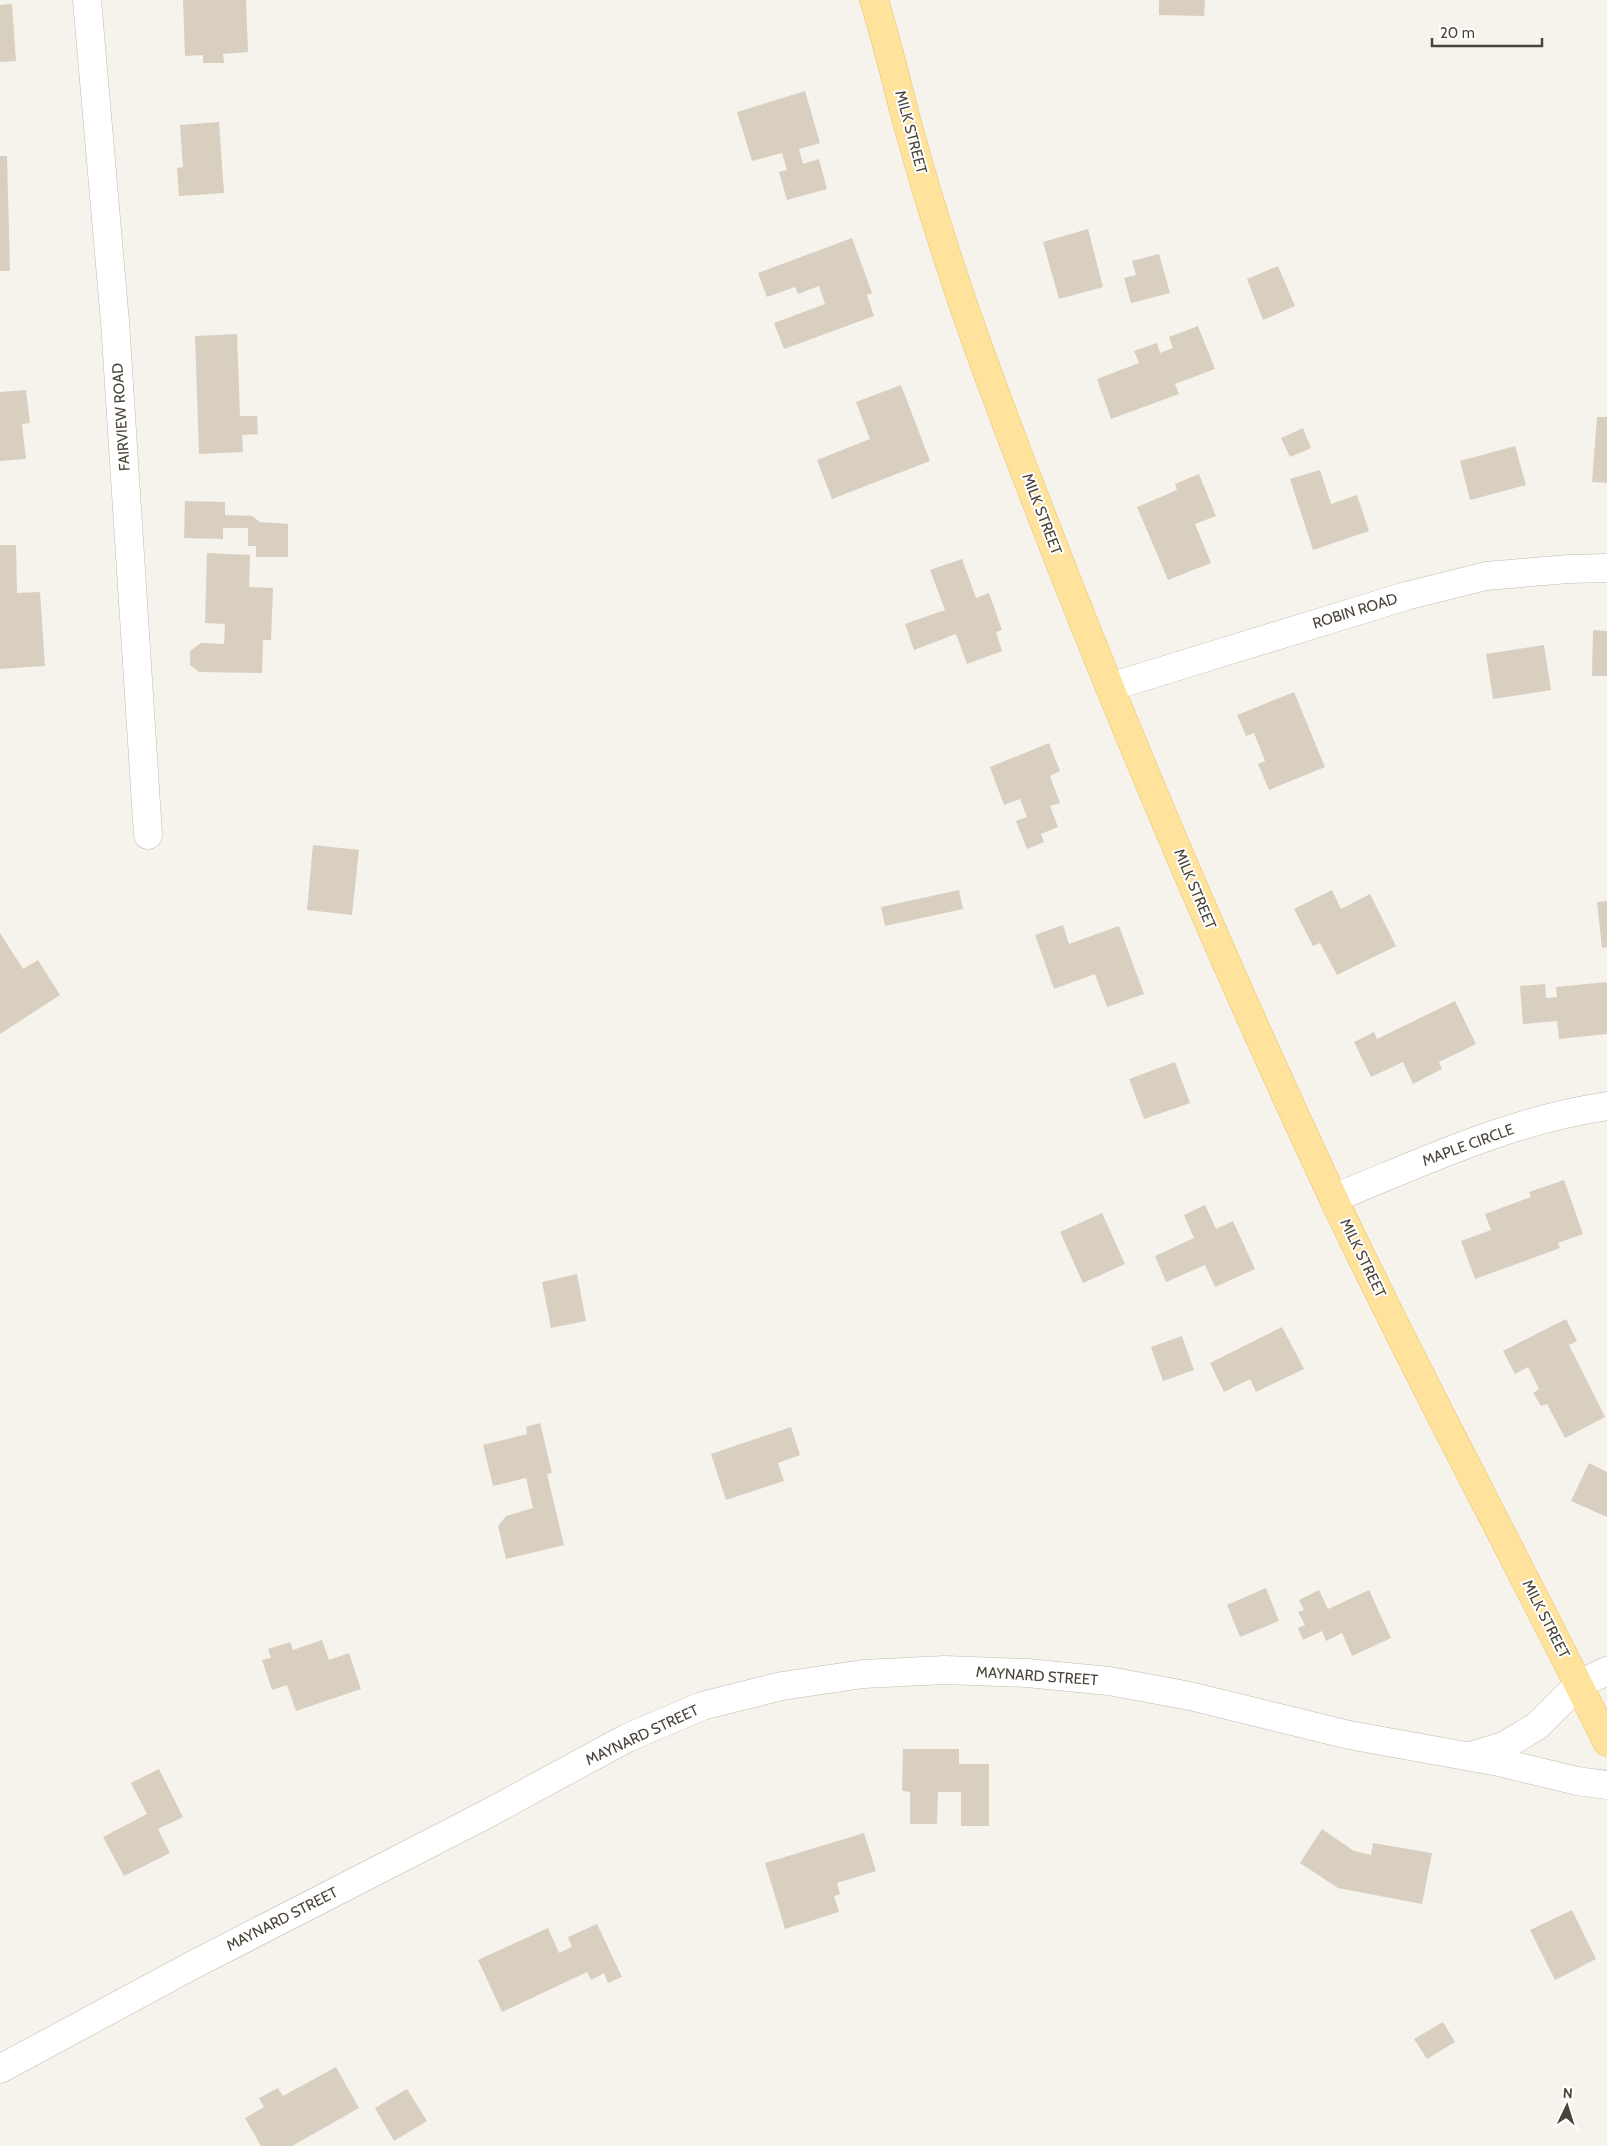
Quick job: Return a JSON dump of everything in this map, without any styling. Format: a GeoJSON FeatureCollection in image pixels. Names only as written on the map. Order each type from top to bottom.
{"type":"FeatureCollection","features":[{"type":"Feature","properties":{"kind":"main road","name":"MILK STREET"},"geometry":{"type":"LineString","coordinates":[[874,0],[922,172],[954,277],[1024,468],[1110,687],[1224,954],[1334,1198],[1441,1416],[1607,1742]]}},
{"type":"Feature","properties":{"kind":"street","name":"FAIRVIEW ROAD"},"geometry":{"type":"LineString","coordinates":[[87,0],[115,331],[148,835]]}},
{"type":"Feature","properties":{"kind":"street","name":"ROBIN ROAD"},"geometry":{"type":"LineString","coordinates":[[1110,687],[1354,611],[1477,579],[1568,569],[1607,568]]}},
{"type":"Feature","properties":{"kind":"street","name":"MAPLE CIRCLE"},"geometry":{"type":"LineString","coordinates":[[1334,1198],[1474,1140],[1572,1111],[1607,1106]]}},
{"type":"Feature","properties":{"kind":"street","name":"MAYNARD STREET"},"geometry":{"type":"LineString","coordinates":[[0,2069],[263,1928],[483,1816],[627,1738],[702,1706],[782,1686],[863,1674],[945,1670],[1027,1673],[1109,1682],[1190,1696],[1349,1735],[1468,1756],[1607,1785]]}},
{"type":"Feature","properties":{"kind":"street"},"geometry":{"type":"LineString","coordinates":[[1578,1684],[1607,1671]]}},
{"type":"Feature","properties":{"kind":"street","name":"MAYNARD STREET"},"geometry":{"type":"LineString","coordinates":[[1468,1756],[1504,1746],[1537,1726],[1578,1684]]}},
{"type":"Feature","properties":{"kind":"building"},"geometry":{"type":"Polygon","coordinates":[[[183,0],[246,0],[248,52],[223,54],[224,63],[203,63],[203,55],[185,56],[183,0]]]}},
{"type":"Feature","properties":{"kind":"building"},"geometry":{"type":"Polygon","coordinates":[[[1159,0],[1205,0],[1204,16],[1159,15],[1159,0]]]}},
{"type":"Feature","properties":{"kind":"building"},"geometry":{"type":"Polygon","coordinates":[[[12,4],[16,61],[0,62],[0,5],[12,4]]]}},
{"type":"Feature","properties":{"kind":"building"},"geometry":{"type":"Polygon","coordinates":[[[805,91],[820,143],[799,149],[803,164],[819,159],[827,189],[787,200],[779,172],[787,170],[782,153],[752,161],[737,112],[805,91]]]}},
{"type":"Feature","properties":{"kind":"building"},"geometry":{"type":"Polygon","coordinates":[[[219,122],[224,193],[179,196],[177,168],[183,167],[180,125],[219,122]]]}},
{"type":"Feature","properties":{"kind":"building"},"geometry":{"type":"Polygon","coordinates":[[[0,156],[7,156],[10,271],[0,271],[0,156]]]}},
{"type":"Feature","properties":{"kind":"building"},"geometry":{"type":"Polygon","coordinates":[[[1088,229],[1103,287],[1059,299],[1043,242],[1088,229]]]}},
{"type":"Feature","properties":{"kind":"building"},"geometry":{"type":"Polygon","coordinates":[[[852,238],[872,293],[867,295],[874,316],[784,349],[774,323],[825,304],[819,286],[798,294],[795,287],[767,297],[758,273],[852,238]]]}},
{"type":"Feature","properties":{"kind":"building"},"geometry":{"type":"Polygon","coordinates":[[[1159,254],[1170,293],[1131,303],[1124,278],[1136,275],[1132,261],[1159,254]]]}},
{"type":"Feature","properties":{"kind":"building"},"geometry":{"type":"Polygon","coordinates":[[[1278,266],[1295,306],[1263,320],[1247,279],[1278,266]]]}},
{"type":"Feature","properties":{"kind":"building"},"geometry":{"type":"Polygon","coordinates":[[[1198,326],[1215,369],[1175,384],[1179,394],[1111,419],[1097,379],[1139,363],[1134,351],[1157,343],[1160,353],[1173,348],[1169,337],[1198,326]]]}},
{"type":"Feature","properties":{"kind":"building"},"geometry":{"type":"Polygon","coordinates":[[[237,334],[240,416],[257,416],[258,434],[242,435],[243,452],[199,454],[195,336],[237,334]]]}},
{"type":"Feature","properties":{"kind":"building"},"geometry":{"type":"Polygon","coordinates":[[[901,385],[930,461],[832,499],[817,460],[870,439],[856,402],[901,385]]]}},
{"type":"Feature","properties":{"kind":"building"},"geometry":{"type":"Polygon","coordinates":[[[26,390],[30,423],[22,424],[26,459],[0,461],[0,392],[26,390]]]}},
{"type":"Feature","properties":{"kind":"building"},"geometry":{"type":"Polygon","coordinates":[[[1597,417],[1607,417],[1607,483],[1592,482],[1597,417]]]}},
{"type":"Feature","properties":{"kind":"building"},"geometry":{"type":"Polygon","coordinates":[[[1303,428],[1311,448],[1290,457],[1281,438],[1303,428]]]}},
{"type":"Feature","properties":{"kind":"building"},"geometry":{"type":"Polygon","coordinates":[[[1515,446],[1526,485],[1470,500],[1460,461],[1515,446]]]}},
{"type":"Feature","properties":{"kind":"building"},"geometry":{"type":"Polygon","coordinates":[[[1320,470],[1331,504],[1357,495],[1369,531],[1313,550],[1290,479],[1320,470]]]}},
{"type":"Feature","properties":{"kind":"building"},"geometry":{"type":"Polygon","coordinates":[[[1199,474],[1216,516],[1195,524],[1211,563],[1168,580],[1137,507],[1177,490],[1175,484],[1199,474]]]}},
{"type":"Feature","properties":{"kind":"building"},"geometry":{"type":"Polygon","coordinates":[[[185,501],[225,502],[225,515],[252,516],[260,522],[288,524],[288,557],[256,557],[256,546],[248,546],[248,528],[223,528],[223,539],[184,538],[185,501]]]}},
{"type":"Feature","properties":{"kind":"building"},"geometry":{"type":"Polygon","coordinates":[[[0,545],[16,545],[17,593],[40,592],[45,666],[0,669],[0,545]]]}},
{"type":"Feature","properties":{"kind":"building"},"geometry":{"type":"Polygon","coordinates":[[[207,553],[250,555],[249,587],[273,588],[271,640],[263,640],[262,673],[199,672],[190,665],[190,651],[201,643],[224,644],[225,624],[205,623],[207,553]]]}},
{"type":"Feature","properties":{"kind":"building"},"geometry":{"type":"Polygon","coordinates":[[[962,559],[976,598],[989,593],[1002,630],[996,632],[1002,651],[967,664],[956,634],[914,650],[905,624],[945,610],[930,570],[962,559]]]}},
{"type":"Feature","properties":{"kind":"building"},"geometry":{"type":"Polygon","coordinates":[[[1593,630],[1607,631],[1607,676],[1592,676],[1593,630]]]}},
{"type":"Feature","properties":{"kind":"building"},"geometry":{"type":"Polygon","coordinates":[[[1544,645],[1551,690],[1493,699],[1486,654],[1544,645]]]}},
{"type":"Feature","properties":{"kind":"building"},"geometry":{"type":"Polygon","coordinates":[[[1294,692],[1325,767],[1269,790],[1258,764],[1265,761],[1254,733],[1246,736],[1237,715],[1294,692]]]}},
{"type":"Feature","properties":{"kind":"building"},"geometry":{"type":"Polygon","coordinates":[[[1049,743],[1060,771],[1050,776],[1060,803],[1050,806],[1058,827],[1041,834],[1044,842],[1027,849],[1016,821],[1027,817],[1020,799],[1004,805],[990,767],[1049,743]]]}},
{"type":"Feature","properties":{"kind":"building"},"geometry":{"type":"Polygon","coordinates":[[[313,845],[359,850],[352,915],[307,910],[313,845]]]}},
{"type":"Feature","properties":{"kind":"building"},"geometry":{"type":"Polygon","coordinates":[[[959,890],[963,909],[885,926],[881,907],[959,890]]]}},
{"type":"Feature","properties":{"kind":"building"},"geometry":{"type":"Polygon","coordinates":[[[1332,890],[1341,909],[1370,894],[1396,946],[1337,975],[1320,943],[1313,946],[1294,909],[1332,890]]]}},
{"type":"Feature","properties":{"kind":"building"},"geometry":{"type":"Polygon","coordinates":[[[1607,901],[1607,947],[1602,948],[1597,902],[1607,901]]]}},
{"type":"Feature","properties":{"kind":"building"},"geometry":{"type":"Polygon","coordinates":[[[1063,925],[1069,944],[1119,926],[1144,994],[1107,1007],[1095,974],[1054,989],[1035,935],[1063,925]]]}},
{"type":"Feature","properties":{"kind":"building"},"geometry":{"type":"Polygon","coordinates":[[[0,933],[23,969],[38,960],[60,995],[0,1034],[0,933]]]}},
{"type":"Feature","properties":{"kind":"building"},"geometry":{"type":"Polygon","coordinates":[[[1607,982],[1607,1034],[1559,1039],[1557,1021],[1523,1024],[1520,986],[1545,984],[1546,998],[1557,997],[1556,987],[1607,982]]]}},
{"type":"Feature","properties":{"kind":"building"},"geometry":{"type":"Polygon","coordinates":[[[1455,1001],[1476,1044],[1439,1062],[1442,1069],[1413,1084],[1403,1062],[1371,1077],[1354,1042],[1374,1032],[1377,1039],[1455,1001]]]}},
{"type":"Feature","properties":{"kind":"building"},"geometry":{"type":"Polygon","coordinates":[[[1175,1062],[1190,1103],[1144,1119],[1129,1079],[1175,1062]]]}},
{"type":"Feature","properties":{"kind":"building"},"geometry":{"type":"Polygon","coordinates":[[[1564,1180],[1583,1234],[1558,1243],[1560,1248],[1475,1279],[1461,1241],[1491,1230],[1485,1214],[1531,1197],[1529,1192],[1564,1180]]]}},
{"type":"Feature","properties":{"kind":"building"},"geometry":{"type":"Polygon","coordinates":[[[1205,1205],[1216,1229],[1233,1221],[1255,1269],[1215,1287],[1205,1265],[1166,1282],[1155,1256],[1194,1238],[1184,1215],[1205,1205]]]}},
{"type":"Feature","properties":{"kind":"building"},"geometry":{"type":"Polygon","coordinates":[[[1102,1213],[1125,1264],[1083,1283],[1060,1232],[1102,1213]]]}},
{"type":"Feature","properties":{"kind":"building"},"geometry":{"type":"Polygon","coordinates":[[[577,1274],[586,1321],[551,1328],[542,1282],[577,1274]]]}},
{"type":"Feature","properties":{"kind":"building"},"geometry":{"type":"Polygon","coordinates":[[[1566,1319],[1577,1341],[1569,1345],[1605,1417],[1565,1438],[1547,1404],[1541,1406],[1533,1393],[1539,1389],[1528,1367],[1515,1374],[1503,1351],[1566,1319]]]}},
{"type":"Feature","properties":{"kind":"building"},"geometry":{"type":"Polygon","coordinates":[[[1282,1327],[1304,1369],[1256,1392],[1250,1379],[1224,1392],[1210,1363],[1282,1327]]]}},
{"type":"Feature","properties":{"kind":"building"},"geometry":{"type":"Polygon","coordinates":[[[1182,1336],[1194,1370],[1163,1381],[1151,1347],[1182,1336]]]}},
{"type":"Feature","properties":{"kind":"building"},"geometry":{"type":"Polygon","coordinates":[[[540,1423],[552,1473],[547,1474],[564,1545],[506,1559],[498,1526],[506,1516],[533,1508],[526,1478],[493,1486],[483,1445],[527,1434],[526,1427],[540,1423]]]}},
{"type":"Feature","properties":{"kind":"building"},"geometry":{"type":"Polygon","coordinates":[[[791,1427],[800,1455],[778,1463],[784,1481],[726,1500],[711,1454],[791,1427]]]}},
{"type":"Feature","properties":{"kind":"building"},"geometry":{"type":"Polygon","coordinates":[[[1589,1463],[1607,1472],[1607,1517],[1571,1501],[1589,1463]]]}},
{"type":"Feature","properties":{"kind":"building"},"geometry":{"type":"Polygon","coordinates":[[[1266,1588],[1279,1621],[1240,1637],[1227,1605],[1266,1588]]]}},
{"type":"Feature","properties":{"kind":"building"},"geometry":{"type":"Polygon","coordinates":[[[1319,1590],[1328,1609],[1369,1590],[1391,1638],[1352,1656],[1342,1633],[1326,1641],[1322,1631],[1303,1640],[1298,1628],[1305,1625],[1298,1612],[1304,1610],[1299,1600],[1319,1590]]]}},
{"type":"Feature","properties":{"kind":"building"},"geometry":{"type":"Polygon","coordinates":[[[322,1640],[329,1660],[349,1653],[361,1689],[296,1711],[287,1685],[272,1690],[262,1660],[271,1658],[268,1649],[290,1642],[293,1650],[322,1640]]]}},
{"type":"Feature","properties":{"kind":"building"},"geometry":{"type":"Polygon","coordinates":[[[903,1749],[959,1749],[959,1764],[989,1764],[989,1826],[961,1826],[961,1792],[938,1792],[937,1824],[910,1824],[910,1792],[902,1791],[903,1749]]]}},
{"type":"Feature","properties":{"kind":"building"},"geometry":{"type":"Polygon","coordinates":[[[159,1769],[183,1817],[158,1829],[170,1853],[124,1876],[103,1837],[147,1814],[131,1783],[159,1769]]]}},
{"type":"Feature","properties":{"kind":"building"},"geometry":{"type":"Polygon","coordinates":[[[1322,1829],[1354,1851],[1371,1855],[1373,1843],[1432,1853],[1422,1904],[1338,1888],[1300,1863],[1322,1829]]]}},
{"type":"Feature","properties":{"kind":"building"},"geometry":{"type":"Polygon","coordinates":[[[864,1833],[876,1871],[837,1883],[840,1894],[834,1896],[839,1912],[785,1929],[765,1863],[864,1833]]]}},
{"type":"Feature","properties":{"kind":"building"},"geometry":{"type":"Polygon","coordinates":[[[1572,1910],[1596,1959],[1555,1980],[1530,1930],[1572,1910]]]}},
{"type":"Feature","properties":{"kind":"building"},"geometry":{"type":"Polygon","coordinates":[[[597,1924],[622,1977],[608,1983],[604,1973],[591,1980],[587,1972],[502,2012],[478,1960],[548,1928],[559,1953],[572,1947],[568,1937],[597,1924]]]}},
{"type":"Feature","properties":{"kind":"building"},"geometry":{"type":"Polygon","coordinates":[[[1443,2022],[1455,2042],[1427,2059],[1414,2039],[1443,2022]]]}},
{"type":"Feature","properties":{"kind":"building"},"geometry":{"type":"Polygon","coordinates":[[[336,2067],[359,2108],[292,2146],[261,2146],[245,2118],[264,2107],[259,2098],[278,2088],[283,2096],[336,2067]]]}},
{"type":"Feature","properties":{"kind":"building"},"geometry":{"type":"Polygon","coordinates":[[[407,2089],[427,2121],[394,2141],[375,2108],[407,2089]]]}}]}
